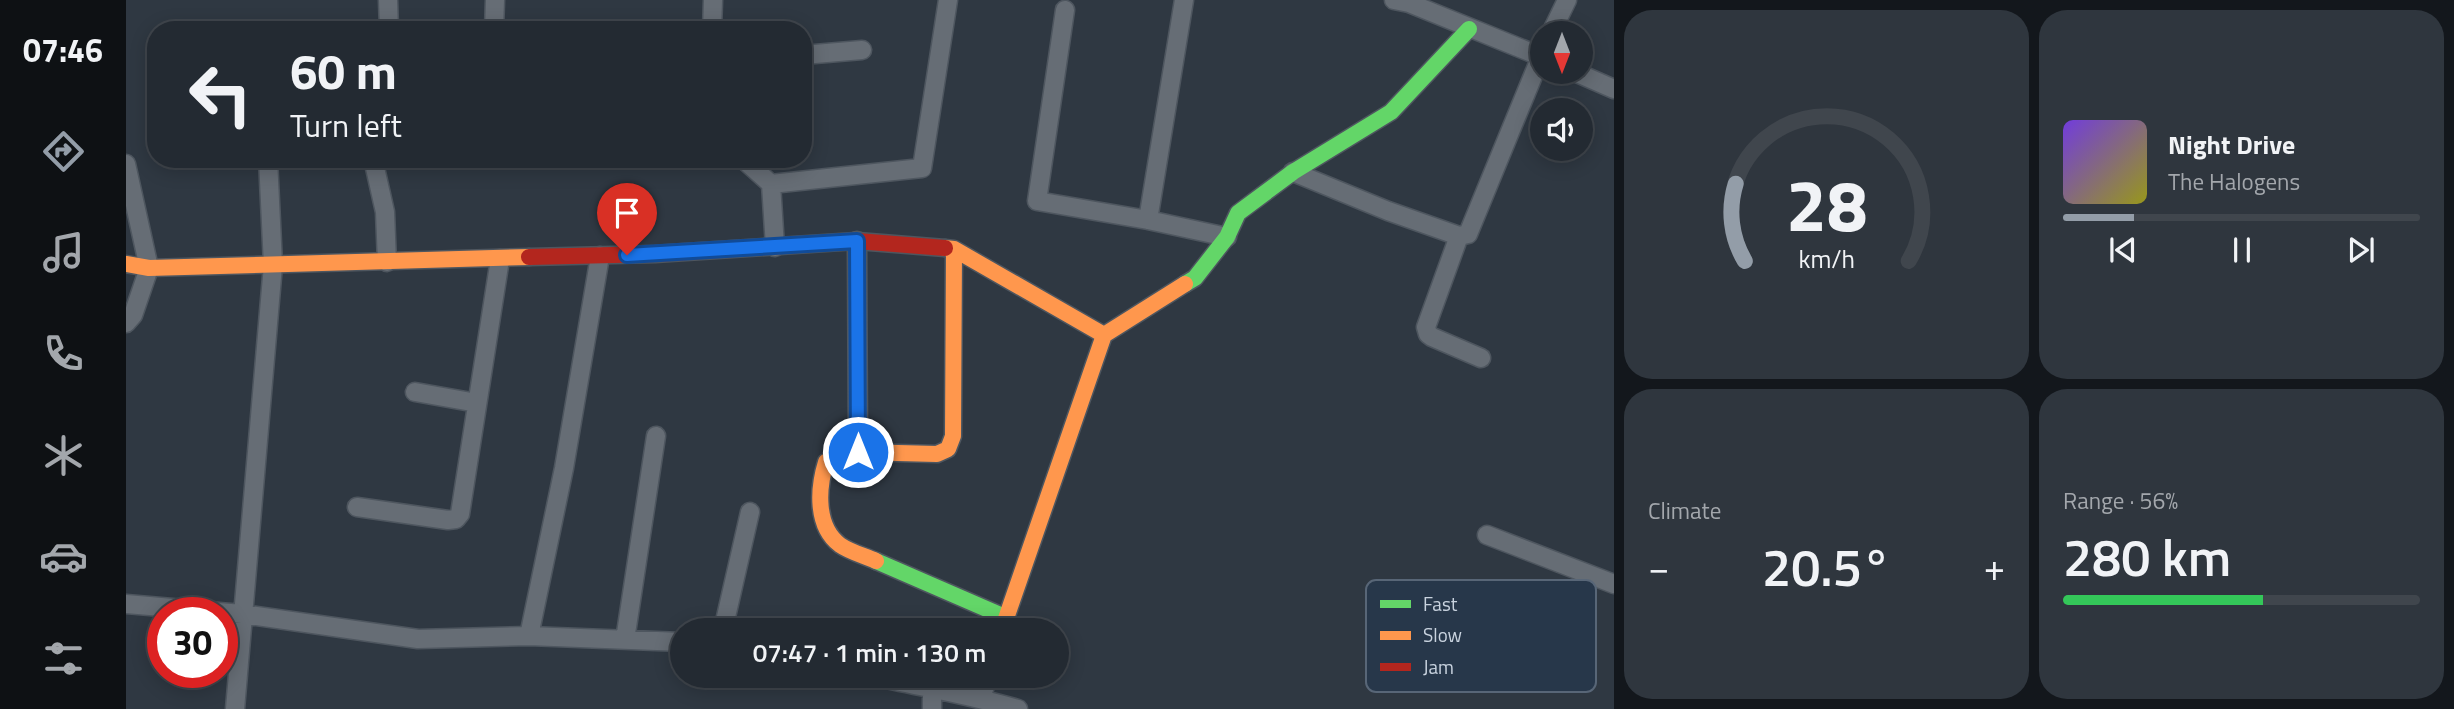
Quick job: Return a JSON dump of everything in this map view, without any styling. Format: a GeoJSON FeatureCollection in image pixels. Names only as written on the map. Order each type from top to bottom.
{"type":"FeatureCollection","features":[{"type":"Feature","properties":{"kind":"street"},"geometry":{"type":"LineString","coordinates":[[388,0],[388,21]]}},
{"type":"Feature","properties":{"kind":"street"},"geometry":{"type":"LineString","coordinates":[[494,21],[495,0]]}},
{"type":"Feature","properties":{"kind":"street"},"geometry":{"type":"LineString","coordinates":[[712,21],[713,0]]}},
{"type":"Feature","properties":{"kind":"street"},"geometry":{"type":"LineString","coordinates":[[771,184],[922,169],[948,0]]}},
{"type":"Feature","properties":{"kind":"street"},"geometry":{"type":"LineString","coordinates":[[1148,220],[1184,0]]}},
{"type":"Feature","properties":{"kind":"street"},"geometry":{"type":"LineString","coordinates":[[1394,0],[1423,4],[1469,29],[1530,52]]}},
{"type":"Feature","properties":{"kind":"street"},"geometry":{"type":"LineString","coordinates":[[1557,21],[1567,0]]}},
{"type":"Feature","properties":{"kind":"street"},"geometry":{"type":"LineString","coordinates":[[1065,10],[1037,201],[1227,237]]}},
{"type":"Feature","properties":{"kind":"street"},"geometry":{"type":"LineString","coordinates":[[1006,618],[1104,335],[1195,278],[1227,237],[1238,213],[1293,172],[1391,112],[1469,29]]}},
{"type":"Feature","properties":{"kind":"street"},"geometry":{"type":"LineString","coordinates":[[812,54],[862,50]]}},
{"type":"Feature","properties":{"kind":"street"},"geometry":{"type":"LineString","coordinates":[[1593,80],[1614,89]]}},
{"type":"Feature","properties":{"kind":"street"},"geometry":{"type":"LineString","coordinates":[[1293,172],[1388,211],[1459,236],[1468,234],[1530,83]]}},
{"type":"Feature","properties":{"kind":"street"},"geometry":{"type":"LineString","coordinates":[[126,165],[149,268],[132,315],[126,323]]}},
{"type":"Feature","properties":{"kind":"street"},"geometry":{"type":"LineString","coordinates":[[234,709],[273,265],[268,168]]}},
{"type":"Feature","properties":{"kind":"street"},"geometry":{"type":"LineString","coordinates":[[375,168],[385,212],[387,262]]}},
{"type":"Feature","properties":{"kind":"street"},"geometry":{"type":"LineString","coordinates":[[754,168],[771,184],[775,247]]}},
{"type":"Feature","properties":{"kind":"street"},"geometry":{"type":"LineString","coordinates":[[1459,236],[1426,327],[1432,338],[1481,358]]}},
{"type":"Feature","properties":{"kind":"street"},"geometry":{"type":"LineString","coordinates":[[126,264],[149,268],[600,256],[857,241],[954,249],[1104,335]]}},
{"type":"Feature","properties":{"kind":"street"},"geometry":{"type":"LineString","coordinates":[[857,241],[858,452]]}},
{"type":"Feature","properties":{"kind":"street"},"geometry":{"type":"LineString","coordinates":[[954,249],[953,436],[948,449],[937,454],[858,452],[826,462],[821,476],[819,498],[824,523],[840,545],[992,618]]}},
{"type":"Feature","properties":{"kind":"street"},"geometry":{"type":"LineString","coordinates":[[529,636],[564,468],[600,256]]}},
{"type":"Feature","properties":{"kind":"street"},"geometry":{"type":"LineString","coordinates":[[357,507],[456,519],[460,514],[500,259]]}},
{"type":"Feature","properties":{"kind":"street"},"geometry":{"type":"LineString","coordinates":[[415,392],[477,403]]}},
{"type":"Feature","properties":{"kind":"street"},"geometry":{"type":"LineString","coordinates":[[625,640],[656,436]]}},
{"type":"Feature","properties":{"kind":"street"},"geometry":{"type":"LineString","coordinates":[[726,618],[750,512]]}},
{"type":"Feature","properties":{"kind":"street"},"geometry":{"type":"LineString","coordinates":[[1487,535],[1614,584]]}},
{"type":"Feature","properties":{"kind":"street"},"geometry":{"type":"LineString","coordinates":[[126,604],[242,614],[418,639],[529,636],[670,642]]}},
{"type":"Feature","properties":{"kind":"street"},"geometry":{"type":"LineString","coordinates":[[924,688],[1018,709]]}},
{"type":"Feature","properties":{"kind":"street"},"geometry":{"type":"LineString","coordinates":[[981,699],[984,688]]}},
{"type":"Feature","properties":{"kind":"street"},"geometry":{"type":"LineString","coordinates":[[932,690],[932,709]]}},
{"type":"Feature","properties":{"kind":"traffic: fast"},"geometry":{"type":"LineString","coordinates":[[1185,284],[1195,278],[1227,237],[1238,213],[1293,172],[1391,112],[1469,29]]}},
{"type":"Feature","properties":{"kind":"traffic: fast"},"geometry":{"type":"LineString","coordinates":[[876,561],[1005,617]]}},
{"type":"Feature","properties":{"kind":"traffic: slow"},"geometry":{"type":"LineString","coordinates":[[945,248],[954,249],[1104,335]]}},
{"type":"Feature","properties":{"kind":"traffic: slow"},"geometry":{"type":"LineString","coordinates":[[876,561],[840,545],[826,528],[820,495],[823,472],[826,462],[858,452],[937,454],[948,449],[953,436],[954,249]]}},
{"type":"Feature","properties":{"kind":"traffic: slow"},"geometry":{"type":"LineString","coordinates":[[126,264],[149,268],[529,257]]}},
{"type":"Feature","properties":{"kind":"traffic: slow"},"geometry":{"type":"LineString","coordinates":[[1006,618],[1104,335],[1185,284]]}},
{"type":"Feature","properties":{"kind":"traffic: jam"},"geometry":{"type":"LineString","coordinates":[[529,257],[655,254],[857,241],[945,248]]}},
{"type":"Feature","properties":{"kind":"route"},"geometry":{"type":"LineString","coordinates":[[627,255],[857,241],[858,452]]}}]}
